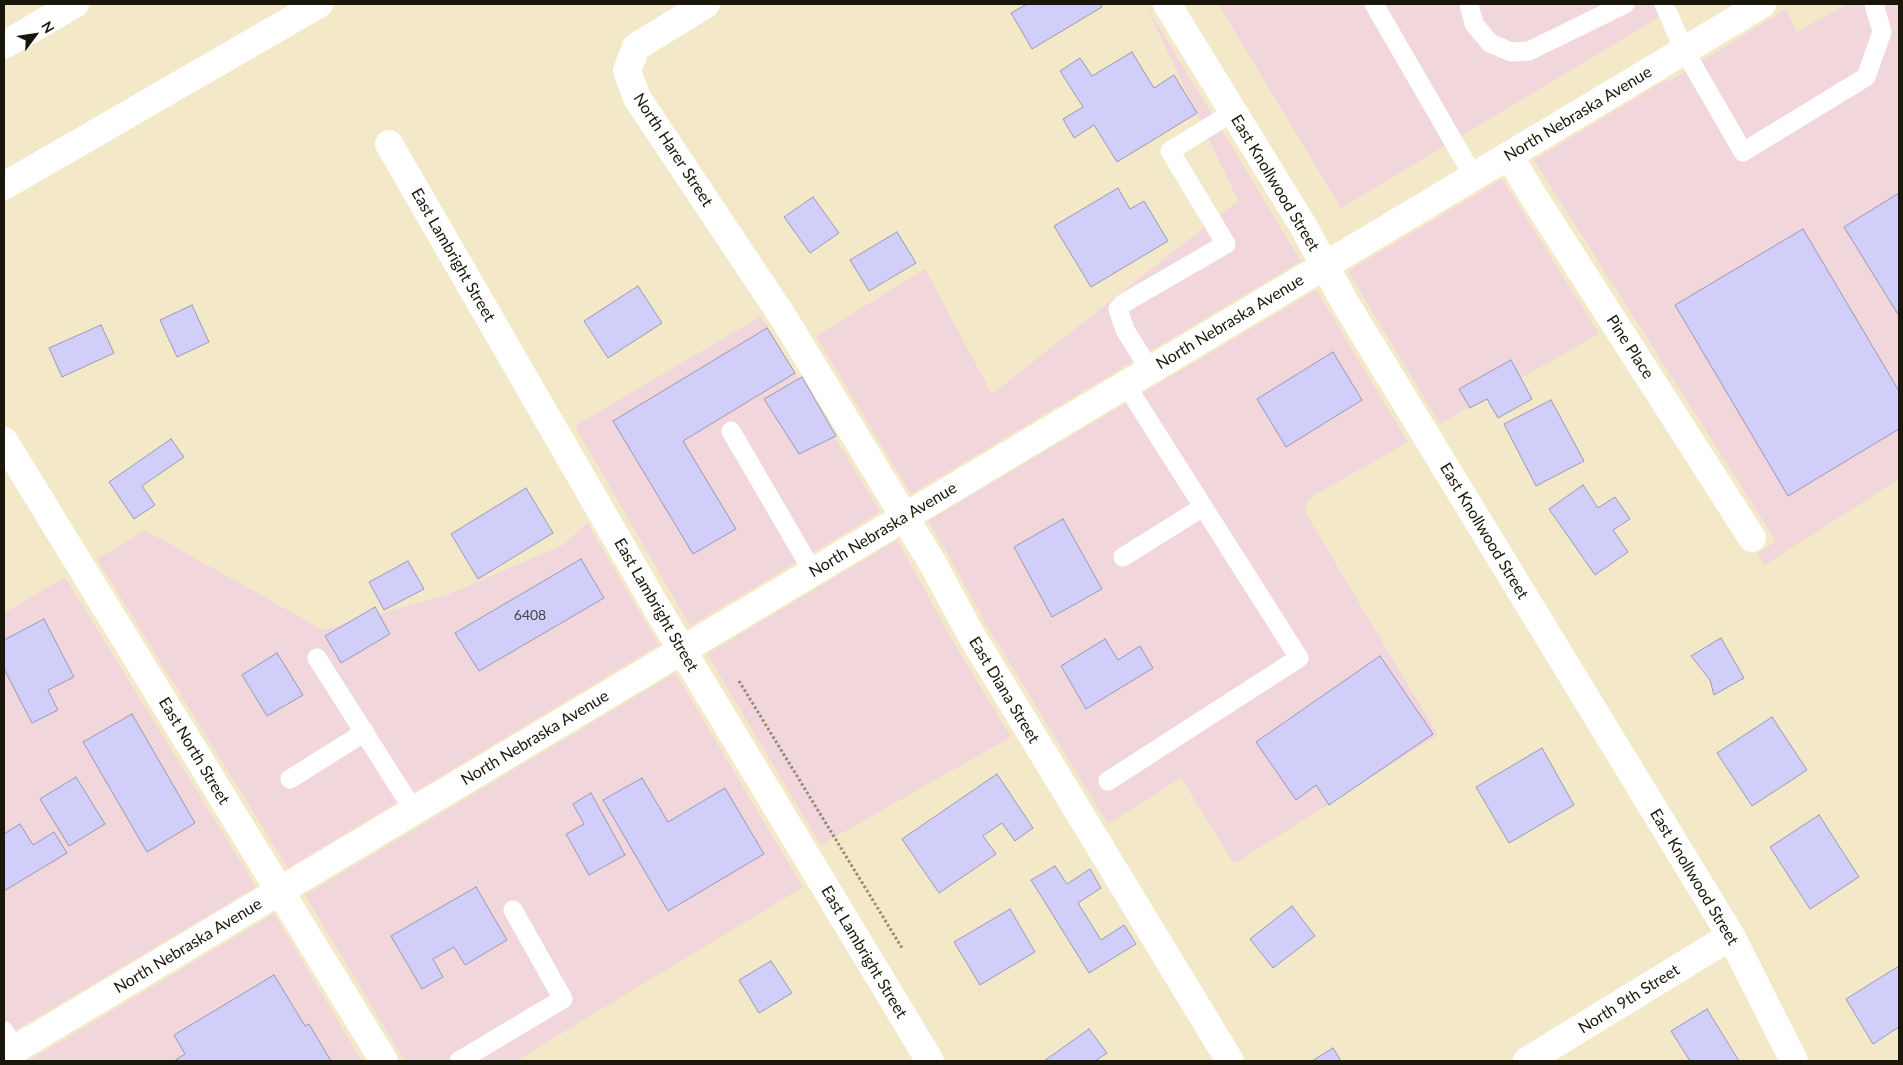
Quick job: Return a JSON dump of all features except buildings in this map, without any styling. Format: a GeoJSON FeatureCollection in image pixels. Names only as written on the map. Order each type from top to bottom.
{"type":"FeatureCollection","features":[{"type":"Feature","properties":{"kind":"main road"},"geometry":{"type":"LineString","coordinates":[[4,45],[75,4]]}},
{"type":"Feature","properties":{"kind":"main road"},"geometry":{"type":"LineString","coordinates":[[4,186],[319,4]]}},
{"type":"Feature","properties":{"kind":"main road","name":"North Harer Street"},"geometry":{"type":"LineString","coordinates":[[706,4],[636,47],[627,71],[638,98],[783,317]]}},
{"type":"Feature","properties":{"kind":"main road","name":"East Knollwood Street"},"geometry":{"type":"LineString","coordinates":[[1166,4],[1302,224],[1324,266],[1731,936],[1794,1061]]}},
{"type":"Feature","properties":{"kind":"main road","name":"North Nebraska Avenue"},"geometry":{"type":"LineString","coordinates":[[8,1046],[281,891],[1762,4]]}},
{"type":"Feature","properties":{"kind":"main road","name":"East Lambright Street"},"geometry":{"type":"LineString","coordinates":[[389,144],[683,650],[930,1061]]}},
{"type":"Feature","properties":{"kind":"main road","name":"Pine Place"},"geometry":{"type":"LineString","coordinates":[[1509,155],[1530,191],[1752,538]]}},
{"type":"Feature","properties":{"kind":"main road","name":"East Diana Street"},"geometry":{"type":"LineString","coordinates":[[783,317],[933,564],[970,634],[1230,1061]]}},
{"type":"Feature","properties":{"kind":"main road","name":"East North Street"},"geometry":{"type":"LineString","coordinates":[[4,441],[384,1061]]}},
{"type":"Feature","properties":{"kind":"main road","name":"North 9th Street"},"geometry":{"type":"LineString","coordinates":[[1527,1061],[1731,936]]}},
{"type":"Feature","properties":{"kind":"lane"},"geometry":{"type":"LineString","coordinates":[[1374,4],[1474,176]]}},
{"type":"Feature","properties":{"kind":"lane"},"geometry":{"type":"LineString","coordinates":[[1469,4],[1474,24],[1490,43],[1511,52],[1529,51],[1625,4]]}},
{"type":"Feature","properties":{"kind":"lane"},"geometry":{"type":"LineString","coordinates":[[1664,4],[1684,50],[1743,152],[1866,77],[1882,32],[1874,4]]}},
{"type":"Feature","properties":{"kind":"lane"},"geometry":{"type":"LineString","coordinates":[[1150,370],[1125,330],[1118,309],[1124,303],[1226,244],[1170,151],[1233,112]]}},
{"type":"Feature","properties":{"kind":"lane"},"geometry":{"type":"LineString","coordinates":[[1108,781],[1299,658],[1126,385]]}},
{"type":"Feature","properties":{"kind":"lane"},"geometry":{"type":"LineString","coordinates":[[731,431],[813,572]]}},
{"type":"Feature","properties":{"kind":"lane"},"geometry":{"type":"LineString","coordinates":[[1123,557],[1203,507]]}},
{"type":"Feature","properties":{"kind":"lane"},"geometry":{"type":"LineString","coordinates":[[317,658],[414,811]]}},
{"type":"Feature","properties":{"kind":"lane"},"geometry":{"type":"LineString","coordinates":[[290,779],[365,732]]}},
{"type":"Feature","properties":{"kind":"lane"},"geometry":{"type":"LineString","coordinates":[[459,1061],[563,999],[513,910]]}},
{"type":"Feature","properties":{"kind":"path"},"geometry":{"type":"LineString","coordinates":[[739,681],[902,948]]}},
{"type":"Feature","properties":{"kind":"shaded area"},"geometry":{"type":"Polygon","coordinates":[[[1145,4],[1301,261],[911,494],[816,336],[925,269],[992,394],[1238,201],[1145,4]]]}},
{"type":"Feature","properties":{"kind":"shaded area"},"geometry":{"type":"Polygon","coordinates":[[[1218,4],[1681,4],[1341,208],[1218,4]]]}},
{"type":"Feature","properties":{"kind":"shaded area"},"geometry":{"type":"Polygon","coordinates":[[[1848,4],[1899,4],[1899,479],[1765,565],[1757,554],[1776,541],[1534,160],[1666,80],[1668,82],[1786,9],[1796,32],[1848,4]]]}},
{"type":"Feature","properties":{"kind":"shaded area"},"geometry":{"type":"Polygon","coordinates":[[[1502,179],[1599,334],[1440,424],[1348,271],[1502,179]]]}},
{"type":"Feature","properties":{"kind":"shaded area"},"geometry":{"type":"Polygon","coordinates":[[[1316,290],[1408,442],[1313,496],[1306,503],[1305,512],[1438,735],[1234,864],[1181,778],[1108,824],[986,624],[928,521],[1316,290]]]}},
{"type":"Feature","properties":{"kind":"shaded area"},"geometry":{"type":"Polygon","coordinates":[[[761,316],[880,512],[690,626],[575,426],[761,316]]]}},
{"type":"Feature","properties":{"kind":"shaded area"},"geometry":{"type":"Polygon","coordinates":[[[587,523],[659,645],[288,868],[97,559],[145,530],[323,630],[447,595],[563,545],[587,523]]]}},
{"type":"Feature","properties":{"kind":"shaded area"},"geometry":{"type":"Polygon","coordinates":[[[897,540],[954,643],[1011,737],[821,845],[707,654],[897,540]]]}},
{"type":"Feature","properties":{"kind":"shaded area"},"geometry":{"type":"Polygon","coordinates":[[[65,577],[256,887],[4,1037],[4,613],[65,577]]]}},
{"type":"Feature","properties":{"kind":"shaded area"},"geometry":{"type":"Polygon","coordinates":[[[675,673],[803,887],[516,1061],[405,1061],[305,895],[675,673]]]}},
{"type":"Feature","properties":{"kind":"shaded area"},"geometry":{"type":"Polygon","coordinates":[[[274,914],[362,1061],[28,1061],[274,914]]]}}]}
